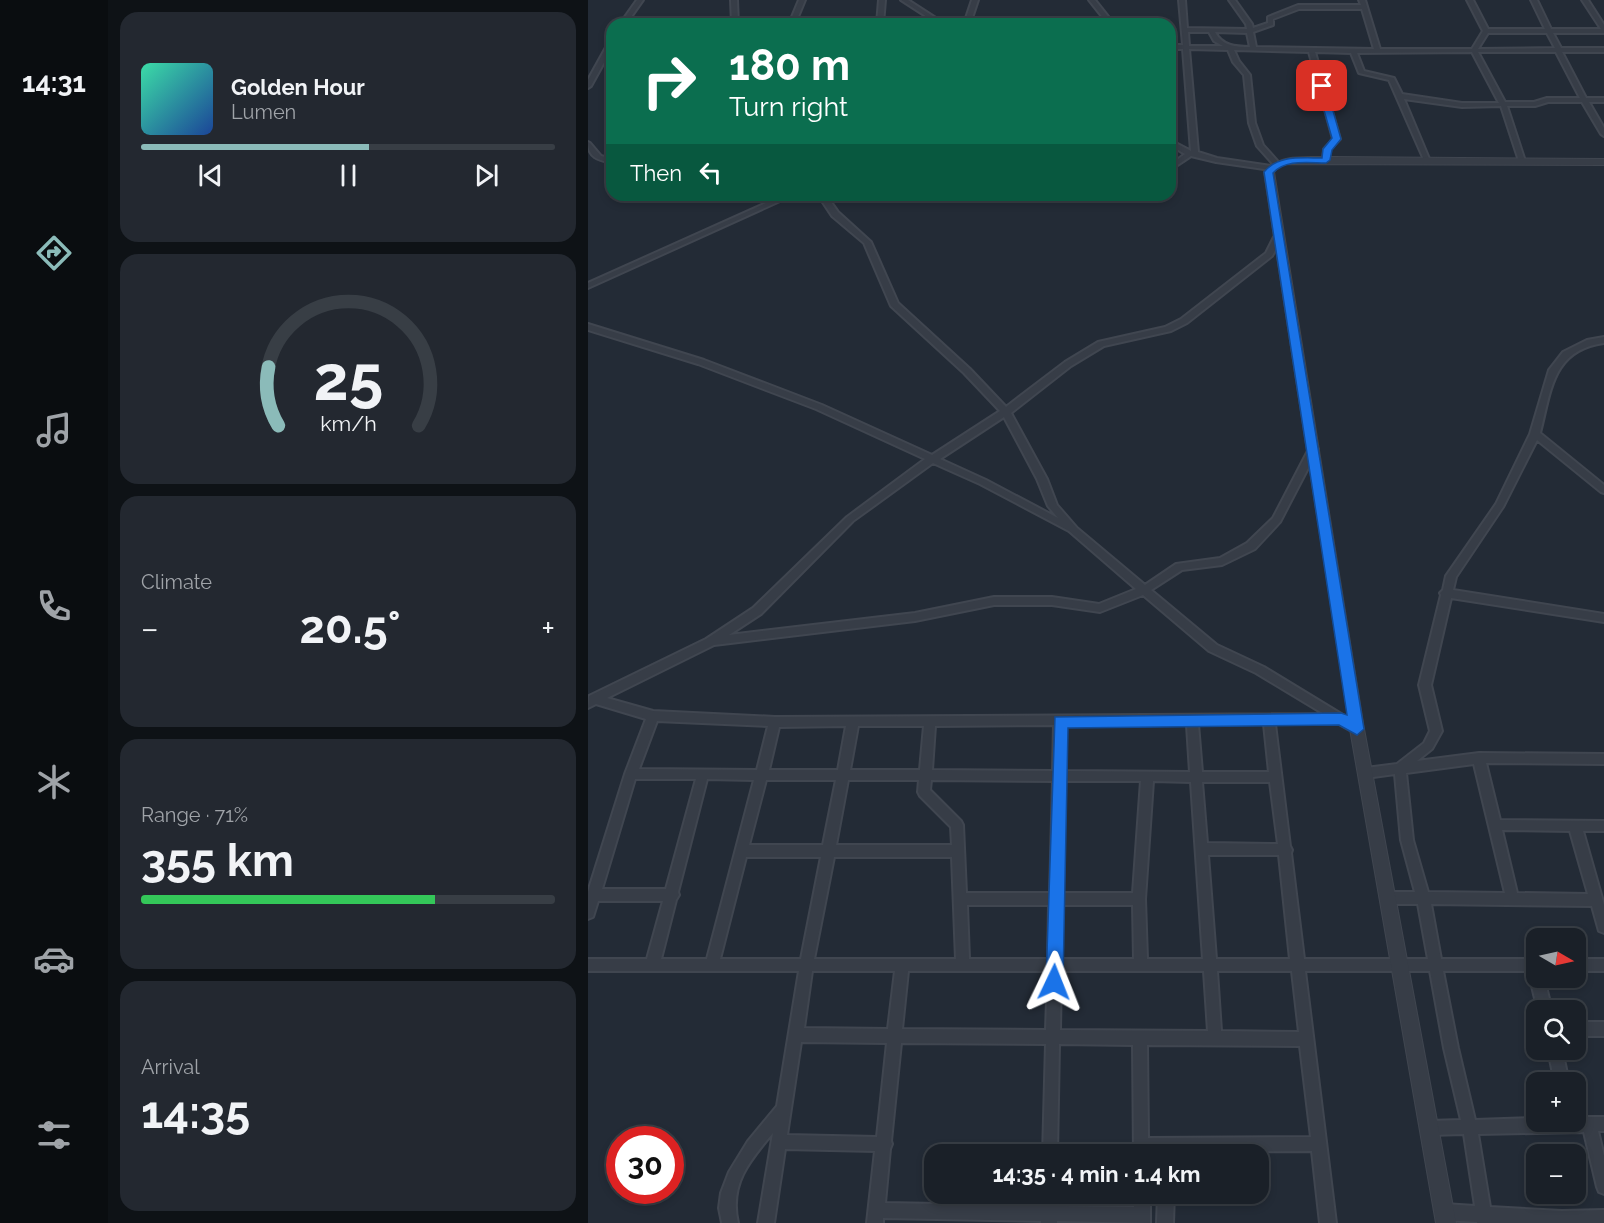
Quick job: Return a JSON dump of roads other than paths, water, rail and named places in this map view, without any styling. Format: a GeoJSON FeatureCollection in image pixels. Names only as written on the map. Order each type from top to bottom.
{"type":"FeatureCollection","features":[{"type":"Feature","properties":{"kind":"street"},"geometry":{"type":"LineString","coordinates":[[627,18],[640,0]]}},
{"type":"Feature","properties":{"kind":"street"},"geometry":{"type":"LineString","coordinates":[[734,0],[735,18]]}},
{"type":"Feature","properties":{"kind":"street"},"geometry":{"type":"LineString","coordinates":[[794,18],[802,0]]}},
{"type":"Feature","properties":{"kind":"street"},"geometry":{"type":"LineString","coordinates":[[880,18],[882,0]]}},
{"type":"Feature","properties":{"kind":"street"},"geometry":{"type":"LineString","coordinates":[[894,0],[914,7]]}},
{"type":"Feature","properties":{"kind":"street"},"geometry":{"type":"LineString","coordinates":[[904,0],[932,18]]}},
{"type":"Feature","properties":{"kind":"street"},"geometry":{"type":"LineString","coordinates":[[969,18],[975,0]]}},
{"type":"Feature","properties":{"kind":"street"},"geometry":{"type":"LineString","coordinates":[[1092,0],[1107,18]]}},
{"type":"Feature","properties":{"kind":"street"},"geometry":{"type":"LineString","coordinates":[[1182,0],[1194,141],[1193,155]]}},
{"type":"Feature","properties":{"kind":"street"},"geometry":{"type":"LineString","coordinates":[[1232,0],[1249,24],[1253,48]]}},
{"type":"Feature","properties":{"kind":"street"},"geometry":{"type":"LineString","coordinates":[[1470,0],[1486,31]]}},
{"type":"Feature","properties":{"kind":"street"},"geometry":{"type":"LineString","coordinates":[[1534,0],[1584,100],[1604,134]]}},
{"type":"Feature","properties":{"kind":"street"},"geometry":{"type":"LineString","coordinates":[[1585,0],[1604,30]]}},
{"type":"Feature","properties":{"kind":"street"},"geometry":{"type":"LineString","coordinates":[[1184,30],[1249,31],[1271,24],[1270,18],[1298,7],[1362,3],[1377,50]]}},
{"type":"Feature","properties":{"kind":"street"},"geometry":{"type":"LineString","coordinates":[[1211,30],[1216,40],[1230,48],[1236,62],[1247,75],[1249,109],[1260,146],[1274,166]]}},
{"type":"Feature","properties":{"kind":"street"},"geometry":{"type":"LineString","coordinates":[[1486,31],[1604,30]]}},
{"type":"Feature","properties":{"kind":"street"},"geometry":{"type":"LineString","coordinates":[[1474,50],[1486,31]]}},
{"type":"Feature","properties":{"kind":"street"},"geometry":{"type":"LineString","coordinates":[[1176,47],[1353,51],[1604,50]]}},
{"type":"Feature","properties":{"kind":"street"},"geometry":{"type":"LineString","coordinates":[[1311,49],[1337,139],[1327,149],[1326,160]]}},
{"type":"Feature","properties":{"kind":"street"},"geometry":{"type":"LineString","coordinates":[[1474,50],[1503,104],[1521,162]]}},
{"type":"Feature","properties":{"kind":"street"},"geometry":{"type":"LineString","coordinates":[[1353,51],[1361,72],[1392,80],[1427,161]]}},
{"type":"Feature","properties":{"kind":"street"},"geometry":{"type":"LineString","coordinates":[[588,86],[606,53]]}},
{"type":"Feature","properties":{"kind":"street"},"geometry":{"type":"LineString","coordinates":[[1399,96],[1462,105],[1604,100]]}},
{"type":"Feature","properties":{"kind":"street"},"geometry":{"type":"LineString","coordinates":[[588,144],[599,158],[606,160]]}},
{"type":"Feature","properties":{"kind":"street"},"geometry":{"type":"LineString","coordinates":[[1176,145],[1193,155],[1274,166],[1326,160],[1604,162]]}},
{"type":"Feature","properties":{"kind":"street"},"geometry":{"type":"LineString","coordinates":[[1176,165],[1193,155]]}},
{"type":"Feature","properties":{"kind":"street"},"geometry":{"type":"LineString","coordinates":[[1274,166],[1269,172],[1277,240],[1357,729],[1445,1218],[1563,1221],[1604,1218]]}},
{"type":"Feature","properties":{"kind":"street"},"geometry":{"type":"LineString","coordinates":[[588,286],[631,269],[775,201]]}},
{"type":"Feature","properties":{"kind":"street"},"geometry":{"type":"LineString","coordinates":[[826,201],[835,214],[867,242],[894,304],[967,371],[1006,412],[1042,479],[1053,506],[1074,531],[1213,648],[1260,670],[1357,729]]}},
{"type":"Feature","properties":{"kind":"street"},"geometry":{"type":"LineString","coordinates":[[591,701],[710,642],[757,611],[849,519],[931,460],[1006,412],[1068,364],[1101,344],[1168,329],[1184,321],[1269,254],[1277,240]]}},
{"type":"Feature","properties":{"kind":"street"},"geometry":{"type":"LineString","coordinates":[[588,327],[691,358],[819,407],[983,482],[1074,531]]}},
{"type":"Feature","properties":{"kind":"street"},"geometry":{"type":"LineString","coordinates":[[1400,768],[1428,746],[1436,731],[1425,685],[1445,593],[1451,576],[1500,506],[1535,434],[1552,372],[1566,354],[1590,342],[1604,340]]}},
{"type":"Feature","properties":{"kind":"street"},"geometry":{"type":"LineString","coordinates":[[1535,434],[1604,490]]}},
{"type":"Feature","properties":{"kind":"street"},"geometry":{"type":"LineString","coordinates":[[710,642],[915,617],[994,601],[1052,601],[1100,608],[1144,590],[1180,567],[1222,561],[1251,546],[1277,520],[1313,449]]}},
{"type":"Feature","properties":{"kind":"street"},"geometry":{"type":"LineString","coordinates":[[1445,593],[1604,618]]}},
{"type":"Feature","properties":{"kind":"street"},"geometry":{"type":"LineString","coordinates":[[591,701],[653,716],[775,722],[1341,719]]}},
{"type":"Feature","properties":{"kind":"street"},"geometry":{"type":"LineString","coordinates":[[588,913],[631,774],[653,716]]}},
{"type":"Feature","properties":{"kind":"street"},"geometry":{"type":"LineString","coordinates":[[1192,719],[1198,777],[1215,1038]]}},
{"type":"Feature","properties":{"kind":"street"},"geometry":{"type":"LineString","coordinates":[[1269,719],[1328,1223]]}},
{"type":"Feature","properties":{"kind":"street"},"geometry":{"type":"LineString","coordinates":[[712,965],[741,851],[764,773],[775,722]]}},
{"type":"Feature","properties":{"kind":"street"},"geometry":{"type":"LineString","coordinates":[[766,1223],[807,963],[853,722]]}},
{"type":"Feature","properties":{"kind":"street"},"geometry":{"type":"LineString","coordinates":[[930,722],[924,792],[957,825],[963,963]]}},
{"type":"Feature","properties":{"kind":"street"},"geometry":{"type":"LineString","coordinates":[[1050,1144],[1060,722]]}},
{"type":"Feature","properties":{"kind":"street"},"geometry":{"type":"LineString","coordinates":[[1366,774],[1479,758],[1604,759]]}},
{"type":"Feature","properties":{"kind":"street"},"geometry":{"type":"LineString","coordinates":[[1479,758],[1497,825],[1512,898]]}},
{"type":"Feature","properties":{"kind":"street"},"geometry":{"type":"LineString","coordinates":[[1400,768],[1407,840],[1423,898],[1435,966],[1470,1127],[1484,1218]]}},
{"type":"Feature","properties":{"kind":"street"},"geometry":{"type":"LineString","coordinates":[[631,774],[1277,777]]}},
{"type":"Feature","properties":{"kind":"street"},"geometry":{"type":"LineString","coordinates":[[652,966],[673,895],[703,774]]}},
{"type":"Feature","properties":{"kind":"street"},"geometry":{"type":"LineString","coordinates":[[1141,966],[1138,899],[1147,778]]}},
{"type":"Feature","properties":{"kind":"street"},"geometry":{"type":"LineString","coordinates":[[1497,825],[1604,826]]}},
{"type":"Feature","properties":{"kind":"street"},"geometry":{"type":"LineString","coordinates":[[1575,826],[1604,927]]}},
{"type":"Feature","properties":{"kind":"street"},"geometry":{"type":"LineString","coordinates":[[1202,849],[1286,850]]}},
{"type":"Feature","properties":{"kind":"street"},"geometry":{"type":"LineString","coordinates":[[741,851],[959,851]]}},
{"type":"Feature","properties":{"kind":"street"},"geometry":{"type":"LineString","coordinates":[[594,895],[673,895]]}},
{"type":"Feature","properties":{"kind":"street"},"geometry":{"type":"LineString","coordinates":[[1388,898],[1596,900]]}},
{"type":"Feature","properties":{"kind":"street"},"geometry":{"type":"LineString","coordinates":[[961,899],[1138,899]]}},
{"type":"Feature","properties":{"kind":"street"},"geometry":{"type":"LineString","coordinates":[[588,965],[963,963],[1297,967],[1435,966],[1526,970]]}},
{"type":"Feature","properties":{"kind":"street"},"geometry":{"type":"LineString","coordinates":[[902,964],[897,1036],[876,1216],[1142,1219]]}},
{"type":"Feature","properties":{"kind":"street"},"geometry":{"type":"LineString","coordinates":[[1586,965],[1604,965]]}},
{"type":"Feature","properties":{"kind":"street"},"geometry":{"type":"LineString","coordinates":[[1586,1029],[1604,1029]]}},
{"type":"Feature","properties":{"kind":"street"},"geometry":{"type":"LineString","coordinates":[[797,1035],[1306,1038]]}},
{"type":"Feature","properties":{"kind":"street"},"geometry":{"type":"LineString","coordinates":[[1140,1037],[1141,1144]]}},
{"type":"Feature","properties":{"kind":"street"},"geometry":{"type":"LineString","coordinates":[[730,1223],[728,1196],[733,1177],[785,1108]]}},
{"type":"Feature","properties":{"kind":"street"},"geometry":{"type":"LineString","coordinates":[[1597,1124],[1604,1187]]}},
{"type":"Feature","properties":{"kind":"street"},"geometry":{"type":"LineString","coordinates":[[1429,1128],[1526,1125]]}},
{"type":"Feature","properties":{"kind":"street"},"geometry":{"type":"LineString","coordinates":[[779,1142],[885,1144]]}},
{"type":"Feature","properties":{"kind":"street"},"geometry":{"type":"LineString","coordinates":[[1269,1146],[1320,1144]]}},
{"type":"Feature","properties":{"kind":"street"},"geometry":{"type":"LineString","coordinates":[[1165,1223],[1166,1204]]}}]}
